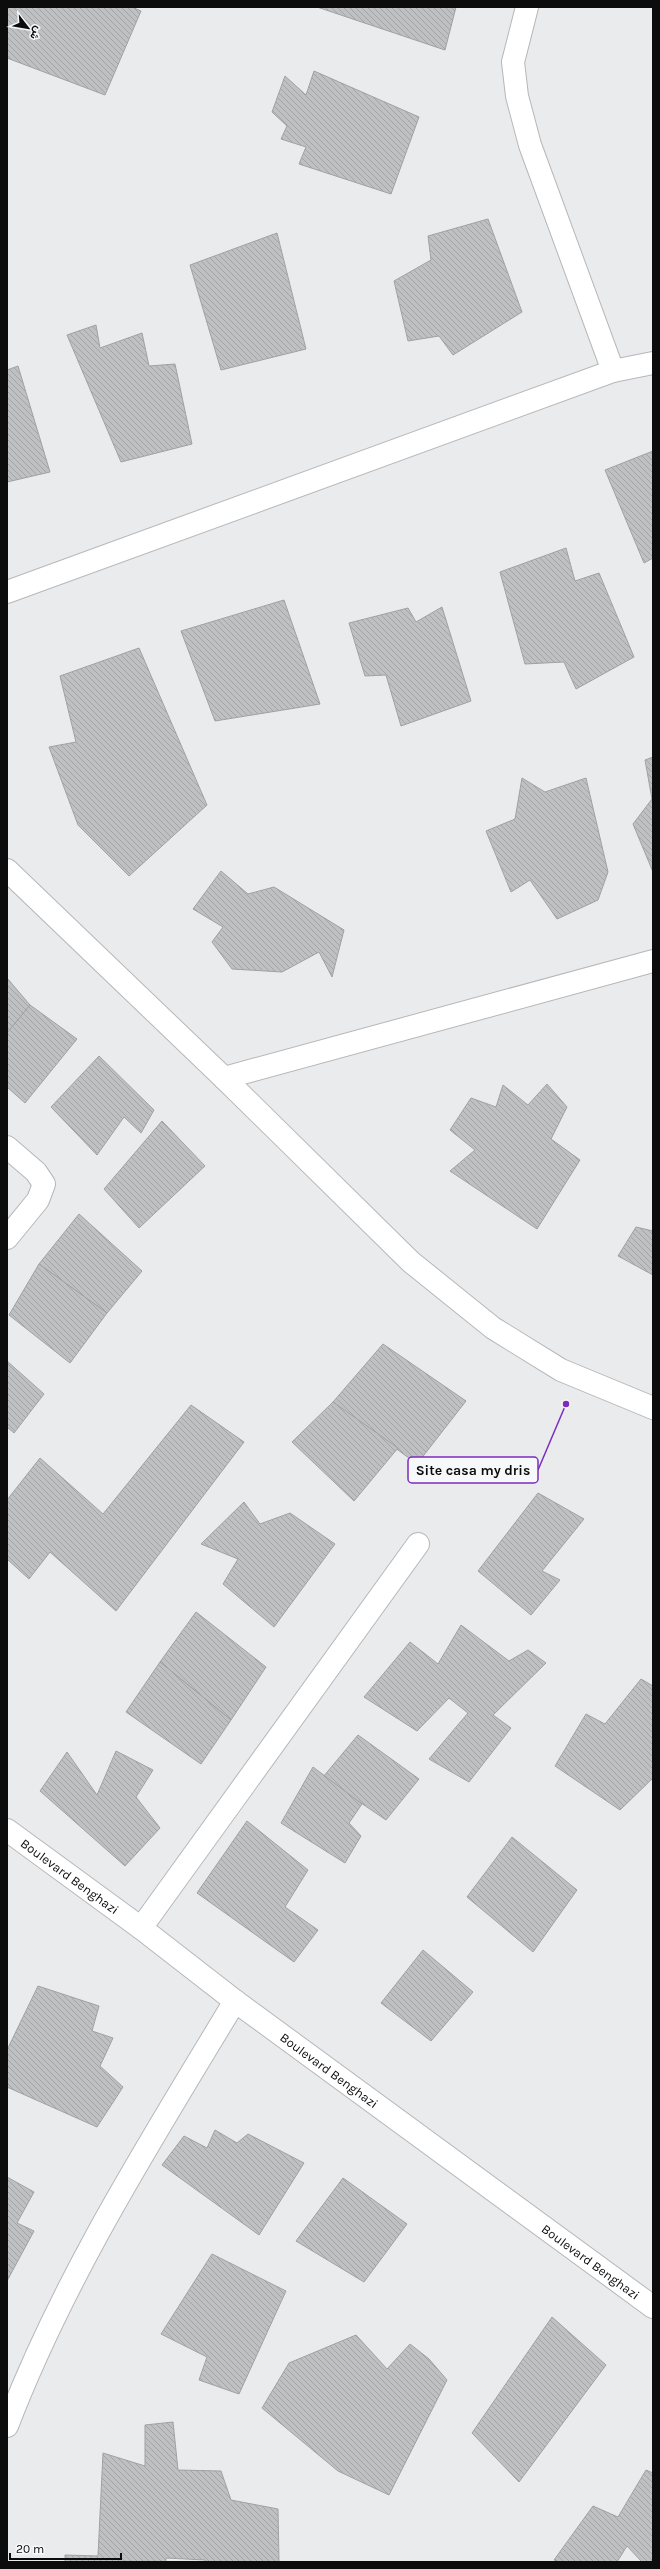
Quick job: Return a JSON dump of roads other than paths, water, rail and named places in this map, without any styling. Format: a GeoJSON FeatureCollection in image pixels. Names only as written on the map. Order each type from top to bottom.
{"type":"FeatureCollection","features":[{"type":"Feature","properties":{"kind":"street"},"geometry":{"type":"LineString","coordinates":[[527,7],[514,62],[517,96],[530,145],[613,371]]}},
{"type":"Feature","properties":{"kind":"street"},"geometry":{"type":"LineString","coordinates":[[7,592],[613,371],[653,363]]}},
{"type":"Feature","properties":{"kind":"street"},"geometry":{"type":"LineString","coordinates":[[7,870],[224,1078],[411,1262],[493,1328],[561,1370],[653,1408]]}},
{"type":"Feature","properties":{"kind":"street"},"geometry":{"type":"LineString","coordinates":[[224,1078],[653,961]]}},
{"type":"Feature","properties":{"kind":"street"},"geometry":{"type":"LineString","coordinates":[[7,1147],[36,1172],[44,1184],[38,1200],[7,1238]]}},
{"type":"Feature","properties":{"kind":"street"},"geometry":{"type":"LineString","coordinates":[[141,1928],[418,1544]]}},
{"type":"Feature","properties":{"kind":"street","name":"Boulevard Benghazi"},"geometry":{"type":"LineString","coordinates":[[7,1830],[141,1928],[235,2001],[653,2307]]}},
{"type":"Feature","properties":{"kind":"street"},"geometry":{"type":"LineString","coordinates":[[7,2426],[25,2380],[97,2231],[235,2001]]}},
{"type":"Feature","properties":{"kind":"place","name":"Site casa my dris"},"geometry":{"type":"Point","coordinates":[566,1404]}}]}
